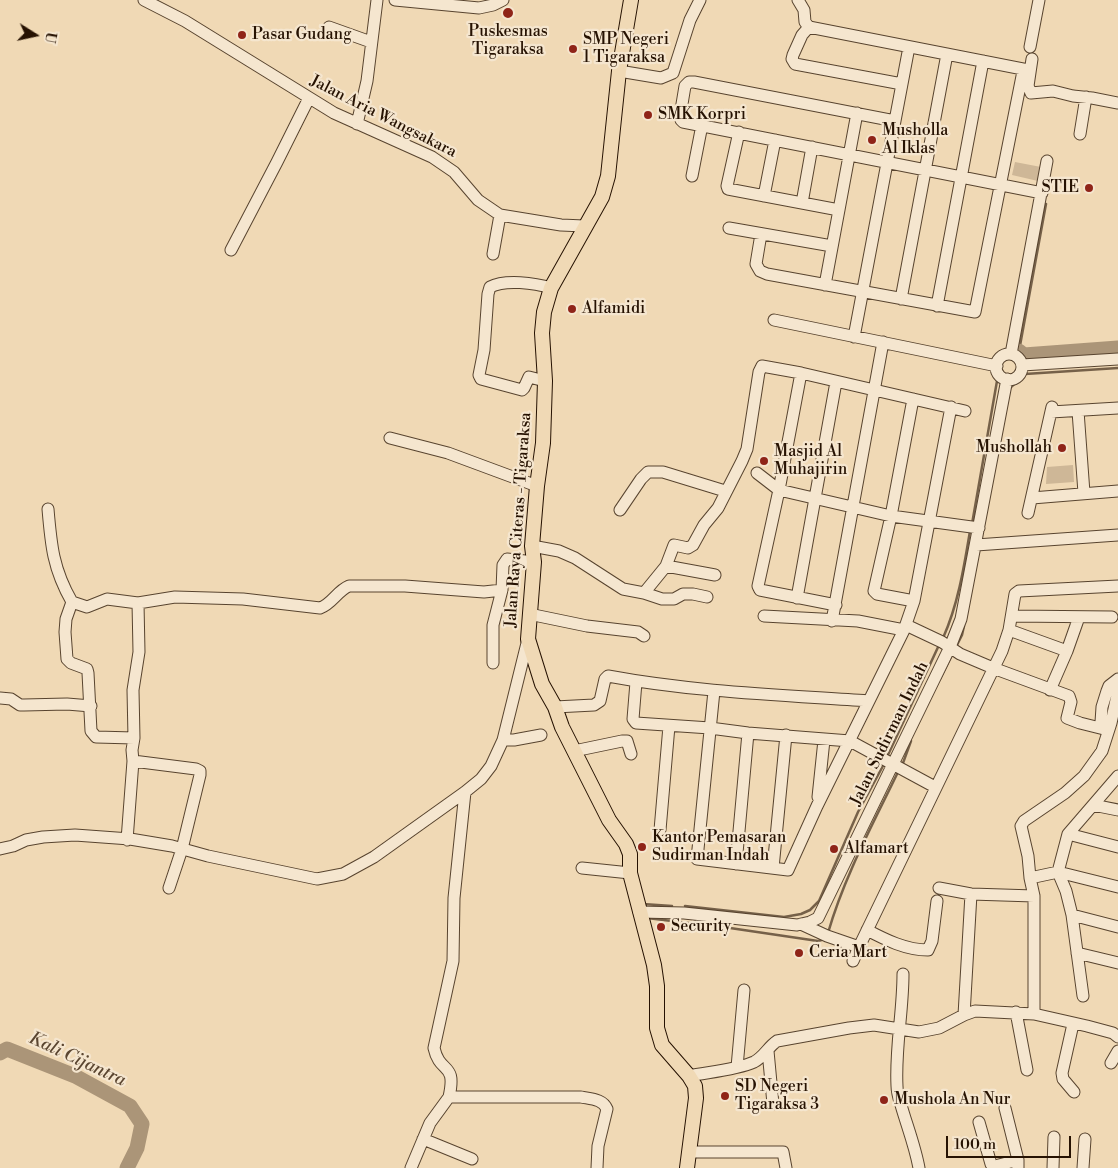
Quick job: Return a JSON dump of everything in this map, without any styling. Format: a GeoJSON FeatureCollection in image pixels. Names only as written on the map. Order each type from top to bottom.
{"type":"FeatureCollection","features":[{"type":"Feature","properties":{"kind":"main road","name":"Jalan Raya Citeras - Tigaraksa"},"geometry":{"type":"LineString","coordinates":[[631,0],[619,71],[608,176],[602,197],[584,226],[551,288],[544,312],[542,333],[545,381],[543,443],[532,546],[534,562],[528,639],[542,684],[555,707],[562,727],[609,820],[626,844],[630,854],[630,873],[654,965],[657,986],[657,1028],[662,1045],[689,1076],[695,1086],[696,1098],[687,1168]]}},
{"type":"Feature","properties":{"kind":"street","name":"Jalan Aria Wangsakara"},"geometry":{"type":"LineString","coordinates":[[144,0],[185,21],[309,98],[357,124],[415,149],[448,167],[478,200],[500,215],[561,225],[584,226]]}},
{"type":"Feature","properties":{"kind":"street"},"geometry":{"type":"LineString","coordinates":[[357,124],[367,81],[377,0]]}},
{"type":"Feature","properties":{"kind":"street"},"geometry":{"type":"LineString","coordinates":[[395,0],[447,3],[486,8],[502,0]]}},
{"type":"Feature","properties":{"kind":"street"},"geometry":{"type":"LineString","coordinates":[[619,71],[661,78],[673,73],[690,20],[700,0]]}},
{"type":"Feature","properties":{"kind":"street"},"geometry":{"type":"LineString","coordinates":[[798,0],[804,10],[805,22],[809,27],[983,61],[1029,61]]}},
{"type":"Feature","properties":{"kind":"street"},"geometry":{"type":"LineString","coordinates":[[1039,0],[1029,61],[1028,86],[1031,93],[1053,91],[1118,103]]}},
{"type":"Feature","properties":{"kind":"street"},"geometry":{"type":"LineString","coordinates":[[329,27],[371,42]]}},
{"type":"Feature","properties":{"kind":"street"},"geometry":{"type":"LineString","coordinates":[[809,27],[802,34],[793,55],[792,59],[795,64],[902,84]]}},
{"type":"Feature","properties":{"kind":"street"},"geometry":{"type":"LineString","coordinates":[[854,336],[909,47]]}},
{"type":"Feature","properties":{"kind":"street"},"geometry":{"type":"LineString","coordinates":[[901,300],[947,54]]}},
{"type":"Feature","properties":{"kind":"street"},"geometry":{"type":"LineString","coordinates":[[937,306],[983,61]]}},
{"type":"Feature","properties":{"kind":"street"},"geometry":{"type":"LineString","coordinates":[[761,234],[756,264],[760,271],[767,274],[975,312],[1023,71],[1029,61]]}},
{"type":"Feature","properties":{"kind":"street"},"geometry":{"type":"LineString","coordinates":[[895,121],[694,82],[689,82],[685,86],[681,120],[1042,193]]}},
{"type":"Feature","properties":{"kind":"street"},"geometry":{"type":"LineString","coordinates":[[1080,134],[1086,97]]}},
{"type":"Feature","properties":{"kind":"street"},"geometry":{"type":"LineString","coordinates":[[231,250],[309,98]]}},
{"type":"Feature","properties":{"kind":"street"},"geometry":{"type":"LineString","coordinates":[[825,285],[857,113]]}},
{"type":"Feature","properties":{"kind":"street"},"geometry":{"type":"LineString","coordinates":[[692,176],[702,125]]}},
{"type":"Feature","properties":{"kind":"street"},"geometry":{"type":"LineString","coordinates":[[739,132],[727,188],[839,210]]}},
{"type":"Feature","properties":{"kind":"street"},"geometry":{"type":"LineString","coordinates":[[764,196],[776,140]]}},
{"type":"Feature","properties":{"kind":"street"},"geometry":{"type":"LineString","coordinates":[[802,203],[812,147]]}},
{"type":"Feature","properties":{"kind":"street"},"geometry":{"type":"LineString","coordinates":[[1011,354],[1047,161]]}},
{"type":"Feature","properties":{"kind":"street"},"geometry":{"type":"LineString","coordinates":[[493,254],[500,215]]}},
{"type":"Feature","properties":{"kind":"street"},"geometry":{"type":"LineString","coordinates":[[729,228],[832,246]]}},
{"type":"Feature","properties":{"kind":"street"},"geometry":{"type":"LineString","coordinates":[[545,381],[529,377],[522,390],[479,376],[484,350],[490,287],[529,283],[551,288]]}},
{"type":"Feature","properties":{"kind":"street"},"geometry":{"type":"LineString","coordinates":[[774,320],[997,366]]}},
{"type":"Feature","properties":{"kind":"street"},"geometry":{"type":"LineString","coordinates":[[832,621],[883,342]]}},
{"type":"Feature","properties":{"kind":"street"},"geometry":{"type":"LineString","coordinates":[[1011,354],[1016,355],[1021,360],[1022,365],[1020,374],[1014,379],[1007,379],[1000,376],[997,362],[1002,356],[1011,354]]}},
{"type":"Feature","properties":{"kind":"street"},"geometry":{"type":"LineString","coordinates":[[1022,365],[1118,359]]}},
{"type":"Feature","properties":{"kind":"street"},"geometry":{"type":"LineString","coordinates":[[644,593],[666,566],[674,545],[688,548],[693,545],[704,525],[718,508],[745,456],[762,366],[965,411]]}},
{"type":"Feature","properties":{"kind":"street"},"geometry":{"type":"LineString","coordinates":[[800,373],[779,490],[758,586],[760,590],[836,605]]}},
{"type":"Feature","properties":{"kind":"street","name":"Jalan Sudirman Indah"},"geometry":{"type":"LineString","coordinates":[[801,924],[818,918],[950,647],[961,619],[1007,379]]}},
{"type":"Feature","properties":{"kind":"street"},"geometry":{"type":"LineString","coordinates":[[797,598],[836,382]]}},
{"type":"Feature","properties":{"kind":"street"},"geometry":{"type":"LineString","coordinates":[[913,399],[891,516],[874,591],[877,594],[914,601]]}},
{"type":"Feature","properties":{"kind":"street"},"geometry":{"type":"LineString","coordinates":[[714,691],[697,859],[788,870],[817,806],[905,627],[914,601],[951,407]]}},
{"type":"Feature","properties":{"kind":"street"},"geometry":{"type":"LineString","coordinates":[[1028,513],[1052,410],[1078,411],[1118,408]]}},
{"type":"Feature","properties":{"kind":"street"},"geometry":{"type":"LineString","coordinates":[[1078,411],[1084,493]]}},
{"type":"Feature","properties":{"kind":"street"},"geometry":{"type":"LineString","coordinates":[[390,438],[448,452],[537,486]]}},
{"type":"Feature","properties":{"kind":"street"},"geometry":{"type":"LineString","coordinates":[[620,510],[648,472],[663,472],[726,491]]}},
{"type":"Feature","properties":{"kind":"street"},"geometry":{"type":"LineString","coordinates":[[757,473],[779,490],[815,499],[891,516],[979,528]]}},
{"type":"Feature","properties":{"kind":"street"},"geometry":{"type":"LineString","coordinates":[[1032,498],[1118,491]]}},
{"type":"Feature","properties":{"kind":"street"},"geometry":{"type":"LineString","coordinates":[[48,508],[52,550],[56,567],[72,602],[64,632],[67,658],[70,663],[87,669],[91,706],[90,723],[94,736],[134,738]]}},
{"type":"Feature","properties":{"kind":"street"},"geometry":{"type":"LineString","coordinates":[[976,544],[1118,535]]}},
{"type":"Feature","properties":{"kind":"street"},"geometry":{"type":"LineString","coordinates":[[532,546],[567,554],[623,589],[668,600],[683,594],[707,597]]}},
{"type":"Feature","properties":{"kind":"street"},"geometry":{"type":"LineString","coordinates":[[493,663],[493,625],[502,590],[503,565],[507,559],[534,562]]}},
{"type":"Feature","properties":{"kind":"street"},"geometry":{"type":"LineString","coordinates":[[666,566],[715,576]]}},
{"type":"Feature","properties":{"kind":"street"},"geometry":{"type":"LineString","coordinates":[[72,602],[87,607],[107,599],[138,603],[185,597],[243,599],[320,608],[325,606],[343,588],[349,586],[405,586],[484,592],[502,590]]}},
{"type":"Feature","properties":{"kind":"street"},"geometry":{"type":"LineString","coordinates":[[853,961],[1002,651],[1012,616],[1013,596],[1019,591],[1118,586]]}},
{"type":"Feature","properties":{"kind":"street"},"geometry":{"type":"LineString","coordinates":[[127,840],[134,738],[133,690],[139,652],[138,603]]}},
{"type":"Feature","properties":{"kind":"street"},"geometry":{"type":"LineString","coordinates":[[529,614],[587,626],[638,632],[644,636]]}},
{"type":"Feature","properties":{"kind":"street"},"geometry":{"type":"LineString","coordinates":[[764,616],[867,622],[905,627],[993,668],[1069,696],[1071,702],[1067,718],[1080,723],[1109,726]]}},
{"type":"Feature","properties":{"kind":"street"},"geometry":{"type":"LineString","coordinates":[[1012,616],[1112,618]]}},
{"type":"Feature","properties":{"kind":"street"},"geometry":{"type":"LineString","coordinates":[[1050,690],[1067,651],[1079,616]]}},
{"type":"Feature","properties":{"kind":"street"},"geometry":{"type":"LineString","coordinates":[[1009,630],[1067,651]]}},
{"type":"Feature","properties":{"kind":"street"},"geometry":{"type":"LineString","coordinates":[[0,849],[26,840],[57,835],[127,840],[172,846],[317,879],[343,874],[374,857],[481,779],[491,766],[503,740],[528,639]]}},
{"type":"Feature","properties":{"kind":"street"},"geometry":{"type":"LineString","coordinates":[[555,707],[594,705],[600,701],[606,677],[714,691],[868,701]]}},
{"type":"Feature","properties":{"kind":"street"},"geometry":{"type":"LineString","coordinates":[[636,682],[633,720],[636,723],[850,741],[935,787]]}},
{"type":"Feature","properties":{"kind":"street"},"geometry":{"type":"LineString","coordinates":[[1109,726],[1101,722],[1102,707],[1116,687]]}},
{"type":"Feature","properties":{"kind":"street"},"geometry":{"type":"LineString","coordinates":[[0,698],[11,699],[20,705],[67,704],[91,706]]}},
{"type":"Feature","properties":{"kind":"street"},"geometry":{"type":"LineString","coordinates":[[660,830],[669,726]]}},
{"type":"Feature","properties":{"kind":"street"},"geometry":{"type":"LineString","coordinates":[[1034,1014],[1034,896],[1022,823],[1065,793],[1084,776],[1102,751],[1109,726]]}},
{"type":"Feature","properties":{"kind":"street"},"geometry":{"type":"LineString","coordinates":[[736,864],[748,733]]}},
{"type":"Feature","properties":{"kind":"street"},"geometry":{"type":"LineString","coordinates":[[503,740],[541,735]]}},
{"type":"Feature","properties":{"kind":"street"},"geometry":{"type":"LineString","coordinates":[[772,868],[786,735]]}},
{"type":"Feature","properties":{"kind":"street"},"geometry":{"type":"LineString","coordinates":[[817,806],[824,740]]}},
{"type":"Feature","properties":{"kind":"street"},"geometry":{"type":"LineString","coordinates":[[574,751],[626,741],[631,754]]}},
{"type":"Feature","properties":{"kind":"street"},"geometry":{"type":"LineString","coordinates":[[133,761],[200,771],[182,849],[169,888]]}},
{"type":"Feature","properties":{"kind":"street"},"geometry":{"type":"LineString","coordinates":[[1083,996],[1072,915],[1066,891],[1058,872],[1068,834],[1118,776]]}},
{"type":"Feature","properties":{"kind":"street"},"geometry":{"type":"LineString","coordinates":[[411,1168],[430,1124],[449,1097],[452,1079],[451,1073],[436,1058],[434,1048],[453,961],[454,898],[465,792]]}},
{"type":"Feature","properties":{"kind":"street"},"geometry":{"type":"LineString","coordinates":[[1093,805],[1118,810]]}},
{"type":"Feature","properties":{"kind":"street"},"geometry":{"type":"LineString","coordinates":[[1068,834],[1118,847]]}},
{"type":"Feature","properties":{"kind":"street"},"geometry":{"type":"LineString","coordinates":[[582,868],[630,873]]}},
{"type":"Feature","properties":{"kind":"street"},"geometry":{"type":"LineString","coordinates":[[1030,878],[1058,872],[1118,887]]}},
{"type":"Feature","properties":{"kind":"street"},"geometry":{"type":"LineString","coordinates":[[939,888],[971,894],[1034,896]]}},
{"type":"Feature","properties":{"kind":"street"},"geometry":{"type":"LineString","coordinates":[[964,1015],[971,894]]}},
{"type":"Feature","properties":{"kind":"street"},"geometry":{"type":"LineString","coordinates":[[867,930],[888,941],[913,950],[928,950],[932,941],[937,901]]}},
{"type":"Feature","properties":{"kind":"street"},"geometry":{"type":"LineString","coordinates":[[639,912],[684,913],[801,924],[827,936],[859,947]]}},
{"type":"Feature","properties":{"kind":"street"},"geometry":{"type":"LineString","coordinates":[[1072,915],[1118,927]]}},
{"type":"Feature","properties":{"kind":"street"},"geometry":{"type":"LineString","coordinates":[[1077,953],[1118,963],[1118,976]]}},
{"type":"Feature","properties":{"kind":"street"},"geometry":{"type":"LineString","coordinates":[[903,974],[896,1088],[919,1168]]}},
{"type":"Feature","properties":{"kind":"street"},"geometry":{"type":"LineString","coordinates":[[737,1067],[744,990]]}},
{"type":"Feature","properties":{"kind":"street"},"geometry":{"type":"LineString","coordinates":[[689,1076],[755,1062],[777,1041],[874,1025],[919,1032],[939,1028],[964,1015],[975,1012],[1034,1014],[1113,1033],[1118,1037]]}},
{"type":"Feature","properties":{"kind":"street"},"geometry":{"type":"LineString","coordinates":[[1016,1012],[1027,1070]]}},
{"type":"Feature","properties":{"kind":"street"},"geometry":{"type":"LineString","coordinates":[[1073,1024],[1062,1073],[1063,1079],[1074,1092]]}},
{"type":"Feature","properties":{"kind":"street"},"geometry":{"type":"LineString","coordinates":[[768,1051],[774,1104]]}},
{"type":"Feature","properties":{"kind":"street"},"geometry":{"type":"LineString","coordinates":[[1111,1062],[1118,1051]]}},
{"type":"Feature","properties":{"kind":"street"},"geometry":{"type":"LineString","coordinates":[[449,1097],[581,1097],[601,1102],[607,1109],[598,1146],[597,1168]]}},
{"type":"Feature","properties":{"kind":"street"},"geometry":{"type":"LineString","coordinates":[[979,1122],[991,1164],[994,1166],[1018,1164],[1005,1108]]}},
{"type":"Feature","properties":{"kind":"street"},"geometry":{"type":"LineString","coordinates":[[1053,1168],[1054,1137]]}},
{"type":"Feature","properties":{"kind":"street"},"geometry":{"type":"LineString","coordinates":[[423,1139],[472,1159]]}},
{"type":"Feature","properties":{"kind":"street"},"geometry":{"type":"LineString","coordinates":[[1083,1168],[1085,1139]]}},
{"type":"Feature","properties":{"kind":"street"},"geometry":{"type":"LineString","coordinates":[[690,1152],[783,1152],[786,1168]]}},
{"type":"Feature","properties":{"kind":"shaded area"},"geometry":{"type":"Polygon","coordinates":[[[1015,162],[1041,167],[1038,181],[1012,175],[1015,162]]]}},
{"type":"Feature","properties":{"kind":"shaded area"},"geometry":{"type":"Polygon","coordinates":[[[1073,465],[1074,482],[1046,484],[1047,467],[1073,465]]]}},
{"type":"Feature","properties":{"kind":"waterway"},"geometry":{"type":"LineString","coordinates":[[1019,351],[1046,204]]}},
{"type":"Feature","properties":{"kind":"waterway"},"geometry":{"type":"LineString","coordinates":[[1019,351],[1024,355],[1118,348]]}},
{"type":"Feature","properties":{"kind":"waterway"},"geometry":{"type":"LineString","coordinates":[[1010,388],[1025,374],[1118,368]]}},
{"type":"Feature","properties":{"kind":"waterway"},"geometry":{"type":"LineString","coordinates":[[972,524],[997,381]]}},
{"type":"Feature","properties":{"kind":"waterway"},"geometry":{"type":"LineString","coordinates":[[943,638],[957,599],[970,531]]}},
{"type":"Feature","properties":{"kind":"waterway"},"geometry":{"type":"LineString","coordinates":[[956,647],[964,626]]}},
{"type":"Feature","properties":{"kind":"waterway"},"geometry":{"type":"LineString","coordinates":[[887,757],[939,645]]}},
{"type":"Feature","properties":{"kind":"waterway"},"geometry":{"type":"LineString","coordinates":[[940,679],[953,653]]}},
{"type":"Feature","properties":{"kind":"waterway"},"geometry":{"type":"LineString","coordinates":[[903,763],[911,741]]}},
{"type":"Feature","properties":{"kind":"waterway"},"geometry":{"type":"LineString","coordinates":[[685,906],[784,917],[801,914],[810,910],[819,901],[858,812],[884,764]]}},
{"type":"Feature","properties":{"kind":"waterway"},"geometry":{"type":"LineString","coordinates":[[828,933],[851,871],[898,772]]}},
{"type":"Feature","properties":{"kind":"waterway"},"geometry":{"type":"LineString","coordinates":[[643,904],[672,906]]}},
{"type":"Feature","properties":{"kind":"waterway"},"geometry":{"type":"LineString","coordinates":[[647,918],[818,941],[825,939]]}},
{"type":"Feature","properties":{"kind":"waterway","name":"Kali Cijantra"},"geometry":{"type":"LineString","coordinates":[[0,1053],[7,1049],[75,1076],[130,1106],[142,1124],[137,1148],[127,1168]]}},
{"type":"Feature","properties":{"kind":"place","name":"Puskesmas Tigaraksa"},"geometry":{"type":"Point","coordinates":[508,13]}},
{"type":"Feature","properties":{"kind":"place","name":"Pasar Gudang"},"geometry":{"type":"Point","coordinates":[242,35]}},
{"type":"Feature","properties":{"kind":"place","name":"SMP Negeri 1 Tigaraksa"},"geometry":{"type":"Point","coordinates":[573,49]}},
{"type":"Feature","properties":{"kind":"place","name":"SMK Korpri"},"geometry":{"type":"Point","coordinates":[648,115]}},
{"type":"Feature","properties":{"kind":"place","name":"Musholla Al Iklas"},"geometry":{"type":"Point","coordinates":[872,140]}},
{"type":"Feature","properties":{"kind":"place","name":"STIE"},"geometry":{"type":"Point","coordinates":[1089,188]}},
{"type":"Feature","properties":{"kind":"place","name":"Alfamidi"},"geometry":{"type":"Point","coordinates":[572,309]}},
{"type":"Feature","properties":{"kind":"place","name":"Mushollah"},"geometry":{"type":"Point","coordinates":[1062,448]}},
{"type":"Feature","properties":{"kind":"place","name":"Masjid Al Muhajirin"},"geometry":{"type":"Point","coordinates":[764,461]}},
{"type":"Feature","properties":{"kind":"place","name":"Kantor Pemasaran Sudirman Indah"},"geometry":{"type":"Point","coordinates":[642,847]}},
{"type":"Feature","properties":{"kind":"place","name":"Alfamart"},"geometry":{"type":"Point","coordinates":[834,849]}},
{"type":"Feature","properties":{"kind":"place","name":"Security"},"geometry":{"type":"Point","coordinates":[661,927]}},
{"type":"Feature","properties":{"kind":"place","name":"Ceria Mart"},"geometry":{"type":"Point","coordinates":[799,953]}},
{"type":"Feature","properties":{"kind":"place","name":"SD Negeri Tigaraksa 3"},"geometry":{"type":"Point","coordinates":[725,1096]}},
{"type":"Feature","properties":{"kind":"place","name":"Mushola An Nur"},"geometry":{"type":"Point","coordinates":[884,1100]}}]}
